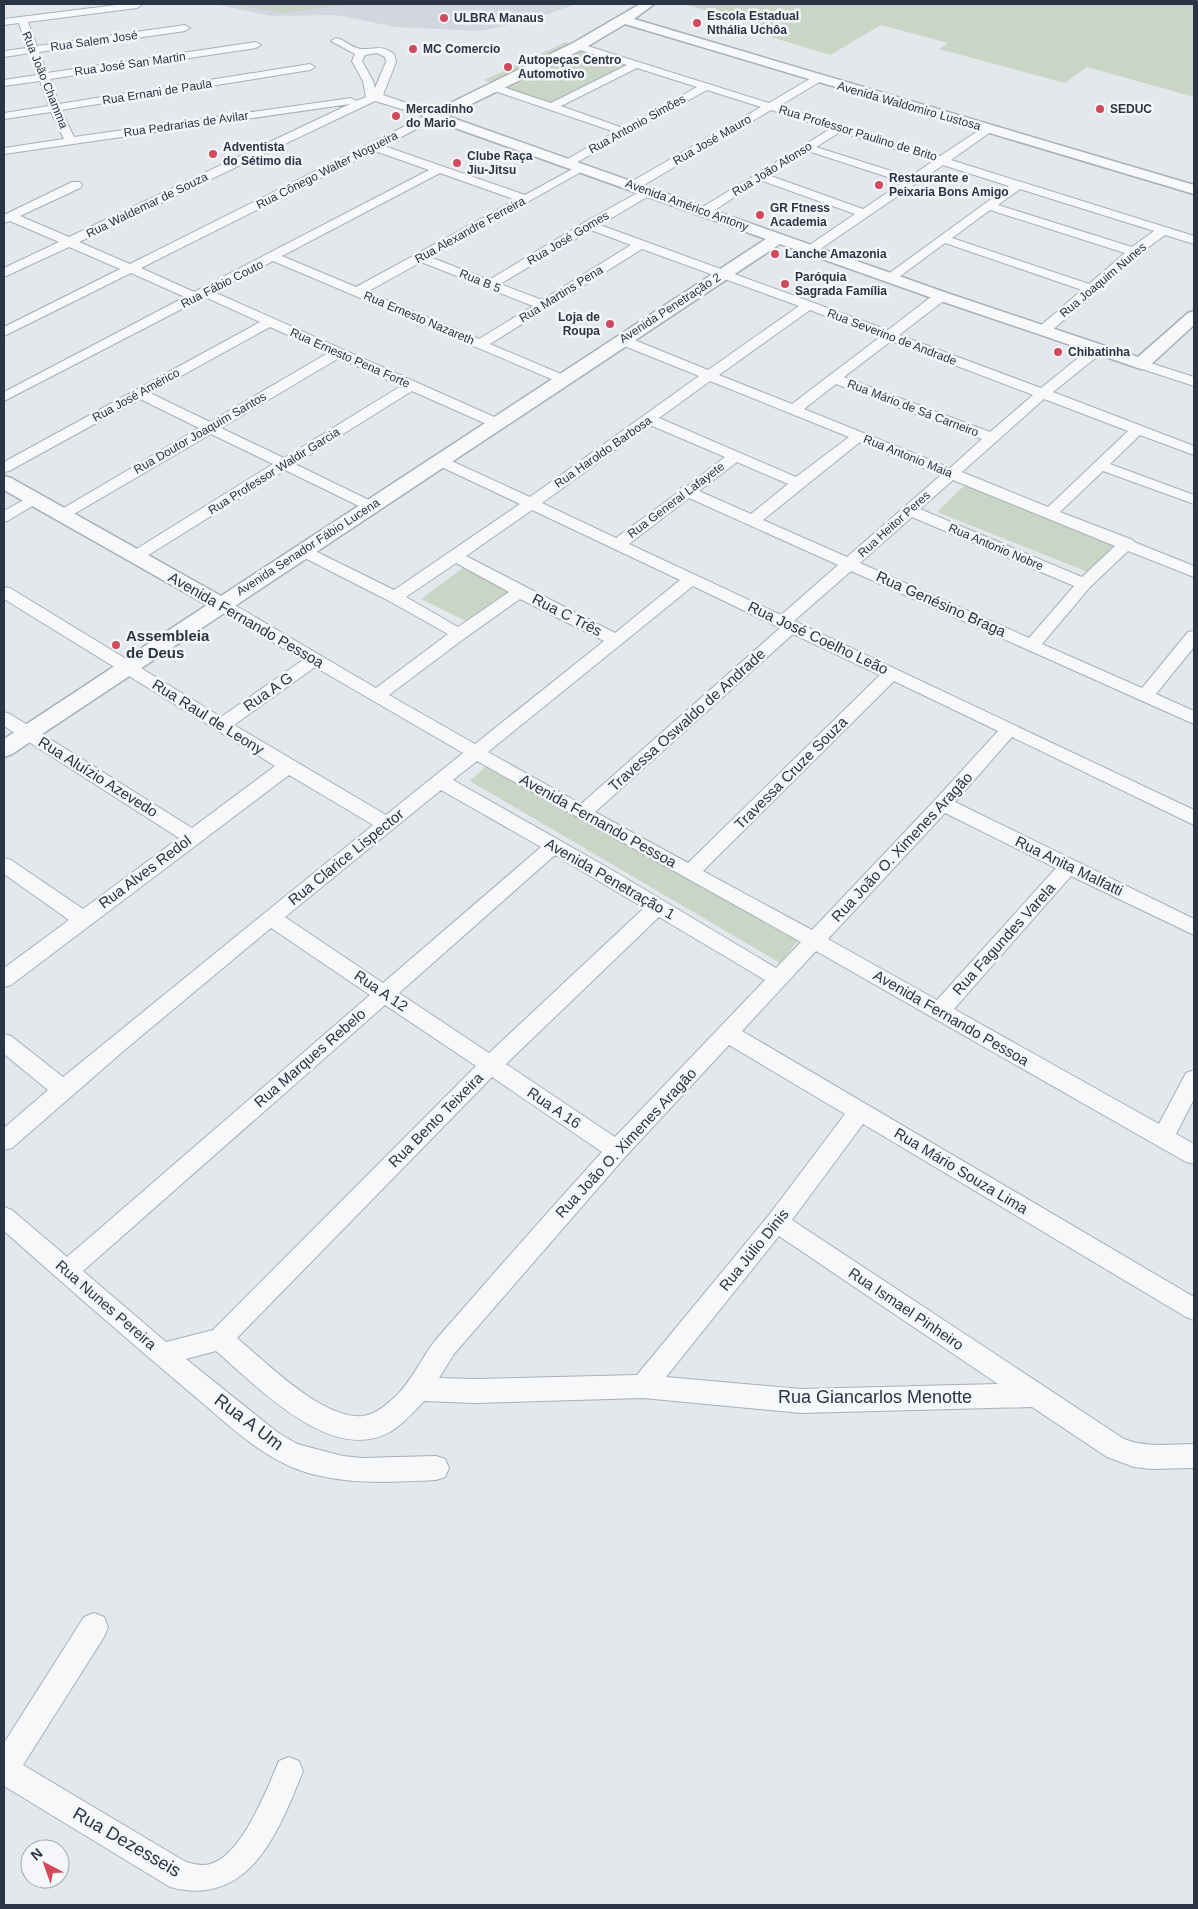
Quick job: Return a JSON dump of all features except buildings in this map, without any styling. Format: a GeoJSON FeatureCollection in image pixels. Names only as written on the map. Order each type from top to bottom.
{"type":"FeatureCollection","features":[{"type":"Feature","properties":{"kind":"street","name":"Rua Cônego Walter Nogueira"},"geometry":{"type":"LineString","coordinates":[[4,332],[578,46],[648,4]]}},
{"type":"Feature","properties":{"kind":"street"},"geometry":{"type":"LineString","coordinates":[[4,22],[137,5]]}},
{"type":"Feature","properties":{"kind":"street","name":"Rua João Chamma"},"geometry":{"type":"LineString","coordinates":[[22,19],[55,108],[70,140]]}},
{"type":"Feature","properties":{"kind":"street","name":"Avenida Waldomiro Lustosa"},"geometry":{"type":"LineString","coordinates":[[624,20],[1194,190]]}},
{"type":"Feature","properties":{"kind":"street","name":"Rua Salem José"},"geometry":{"type":"LineString","coordinates":[[4,54],[185,28]]}},
{"type":"Feature","properties":{"kind":"street"},"geometry":{"type":"LineString","coordinates":[[336,41],[361,53],[379,51],[390,56],[391,62],[372,98]]}},
{"type":"Feature","properties":{"kind":"street","name":"Rua José San Martin"},"geometry":{"type":"LineString","coordinates":[[4,83],[256,45]]}},
{"type":"Feature","properties":{"kind":"street","name":"Rua Professor Paulino de Brito"},"geometry":{"type":"LineString","coordinates":[[578,46],[1194,240]]}},
{"type":"Feature","properties":{"kind":"street"},"geometry":{"type":"LineString","coordinates":[[361,53],[357,61],[368,82],[372,98]]}},
{"type":"Feature","properties":{"kind":"street"},"geometry":{"type":"LineString","coordinates":[[552,107],[636,64]]}},
{"type":"Feature","properties":{"kind":"street","name":"Rua Ernani de Paula"},"geometry":{"type":"LineString","coordinates":[[4,116],[310,67]]}},
{"type":"Feature","properties":{"kind":"street","name":"Rua José Mauro"},"geometry":{"type":"LineString","coordinates":[[633,186],[817,79]]}},
{"type":"Feature","properties":{"kind":"street","name":"Rua Antonio Simões"},"geometry":{"type":"LineString","coordinates":[[568,162],[706,86]]}},
{"type":"Feature","properties":{"kind":"street"},"geometry":{"type":"LineString","coordinates":[[493,87],[622,132]]}},
{"type":"Feature","properties":{"kind":"street","name":"Avenida Américo Antony"},"geometry":{"type":"LineString","coordinates":[[372,98],[435,116],[941,296],[1194,382]]}},
{"type":"Feature","properties":{"kind":"street","name":"Rua Pedrarias de Avilar"},"geometry":{"type":"LineString","coordinates":[[4,151],[372,98]]}},
{"type":"Feature","properties":{"kind":"street","name":"Rua Waldemar de Souza"},"geometry":{"type":"LineString","coordinates":[[4,273],[372,98]]}},
{"type":"Feature","properties":{"kind":"street","name":"Rua João Afonso"},"geometry":{"type":"LineString","coordinates":[[705,211],[839,128]]}},
{"type":"Feature","properties":{"kind":"street"},"geometry":{"type":"LineString","coordinates":[[812,249],[988,130]]}},
{"type":"Feature","properties":{"kind":"street"},"geometry":{"type":"LineString","coordinates":[[376,147],[526,199]]}},
{"type":"Feature","properties":{"kind":"street"},"geometry":{"type":"LineString","coordinates":[[806,147],[912,181]]}},
{"type":"Feature","properties":{"kind":"street","name":"Rua Alexandre Ferreira"},"geometry":{"type":"LineString","coordinates":[[357,292],[582,168]]}},
{"type":"Feature","properties":{"kind":"street","name":"Rua Fábio Couto"},"geometry":{"type":"LineString","coordinates":[[4,397],[440,169]]}},
{"type":"Feature","properties":{"kind":"street"},"geometry":{"type":"LineString","coordinates":[[759,176],[864,213]]}},
{"type":"Feature","properties":{"kind":"street"},"geometry":{"type":"LineString","coordinates":[[890,277],[1019,184]]}},
{"type":"Feature","properties":{"kind":"street"},"geometry":{"type":"LineString","coordinates":[[7,217],[76,185]]}},
{"type":"Feature","properties":{"kind":"street","name":"Rua José Gomes"},"geometry":{"type":"LineString","coordinates":[[490,285],[648,191]]}},
{"type":"Feature","properties":{"kind":"street"},"geometry":{"type":"LineString","coordinates":[[989,206],[1134,252]]}},
{"type":"Feature","properties":{"kind":"street","name":"Rua Ernesto Pena Forte"},"geometry":{"type":"LineString","coordinates":[[7,217],[69,242],[128,270],[269,322],[496,423]]}},
{"type":"Feature","properties":{"kind":"street","name":"Rua Severino de Andrade"},"geometry":{"type":"LineString","coordinates":[[589,225],[809,305],[1194,451]]}},
{"type":"Feature","properties":{"kind":"street","name":"Rua Joaquim Nunes"},"geometry":{"type":"LineString","coordinates":[[1044,330],[1134,252],[1163,230]]}},
{"type":"Feature","properties":{"kind":"street","name":"Avenida Penetração 2"},"geometry":{"type":"LineString","coordinates":[[563,380],[778,238]]}},
{"type":"Feature","properties":{"kind":"street"},"geometry":{"type":"LineString","coordinates":[[944,239],[1091,289]]}},
{"type":"Feature","properties":{"kind":"street","name":"Rua Martins Pena"},"geometry":{"type":"LineString","coordinates":[[482,344],[641,244]]}},
{"type":"Feature","properties":{"kind":"street","name":"Rua Ernesto Nazareth"},"geometry":{"type":"LineString","coordinates":[[274,257],[563,380]]}},
{"type":"Feature","properties":{"kind":"street","name":"Rua B 5"},"geometry":{"type":"LineString","coordinates":[[419,257],[542,306]]}},
{"type":"Feature","properties":{"kind":"street"},"geometry":{"type":"LineString","coordinates":[[793,410],[941,296]]}},
{"type":"Feature","properties":{"kind":"street","name":"Rua Haroldo Barbosa"},"geometry":{"type":"LineString","coordinates":[[395,597],[455,557],[708,375],[809,305]]}},
{"type":"Feature","properties":{"kind":"street"},"geometry":{"type":"LineString","coordinates":[[1141,364],[1194,316]]}},
{"type":"Feature","properties":{"kind":"street","name":"Rua José Américo"},"geometry":{"type":"LineString","coordinates":[[4,468],[269,322]]}},
{"type":"Feature","properties":{"kind":"street","name":"Rua Antonio Maia"},"geometry":{"type":"LineString","coordinates":[[622,340],[951,474],[1127,543],[1194,572]]}},
{"type":"Feature","properties":{"kind":"street","name":"Rua Heitor Peres"},"geometry":{"type":"LineString","coordinates":[[788,624],[849,564],[909,510],[1042,394],[1098,349]]}},
{"type":"Feature","properties":{"kind":"street","name":"Rua Doutor Joaquim Santos"},"geometry":{"type":"LineString","coordinates":[[62,515],[339,352]]}},
{"type":"Feature","properties":{"kind":"street","name":"Rua Mário de Sá Carneiro"},"geometry":{"type":"LineString","coordinates":[[834,378],[993,438]]}},
{"type":"Feature","properties":{"kind":"street","name":"Avenida Senador Fábio Lucena"},"geometry":{"type":"LineString","coordinates":[[4,749],[220,604],[563,380]]}},
{"type":"Feature","properties":{"kind":"street","name":"Rua Professor Waldir Garcia"},"geometry":{"type":"LineString","coordinates":[[136,556],[412,386]]}},
{"type":"Feature","properties":{"kind":"street"},"geometry":{"type":"LineString","coordinates":[[139,393],[370,506]]}},
{"type":"Feature","properties":{"kind":"street"},"geometry":{"type":"LineString","coordinates":[[649,419],[798,483]]}},
{"type":"Feature","properties":{"kind":"street"},"geometry":{"type":"LineString","coordinates":[[1051,513],[1137,430]]}},
{"type":"Feature","properties":{"kind":"street"},"geometry":{"type":"LineString","coordinates":[[752,521],[859,436]]}},
{"type":"Feature","properties":{"kind":"street","name":"Rua General Lafayete"},"geometry":{"type":"LineString","coordinates":[[618,544],[734,456]]}},
{"type":"Feature","properties":{"kind":"street","name":"Rua José Coelho Leão"},"geometry":{"type":"LineString","coordinates":[[440,461],[892,673],[1194,818]]}},
{"type":"Feature","properties":{"kind":"street"},"geometry":{"type":"LineString","coordinates":[[1100,465],[1194,500]]}},
{"type":"Feature","properties":{"kind":"street","name":"Avenida Fernando Pessoa"},"geometry":{"type":"LineString","coordinates":[[4,482],[220,604],[474,752],[815,941],[1194,1155]]}},
{"type":"Feature","properties":{"kind":"street","name":"Rua Genésino Braga"},"geometry":{"type":"LineString","coordinates":[[686,492],[1032,644],[1194,718]]}},
{"type":"Feature","properties":{"kind":"street"},"geometry":{"type":"LineString","coordinates":[[4,516],[34,499]]}},
{"type":"Feature","properties":{"kind":"street","name":"Rua Antonio Nobre"},"geometry":{"type":"LineString","coordinates":[[909,510],[1084,584]]}},
{"type":"Feature","properties":{"kind":"street"},"geometry":{"type":"LineString","coordinates":[[1032,644],[1084,584],[1127,543]]}},
{"type":"Feature","properties":{"kind":"street"},"geometry":{"type":"LineString","coordinates":[[303,551],[395,597],[459,634]]}},
{"type":"Feature","properties":{"kind":"street","name":"Rua C Três"},"geometry":{"type":"LineString","coordinates":[[455,557],[616,640]]}},
{"type":"Feature","properties":{"kind":"street","name":"Rua Clarice Lispector"},"geometry":{"type":"LineString","coordinates":[[4,1141],[62,1089],[474,752],[692,579]]}},
{"type":"Feature","properties":{"kind":"street"},"geometry":{"type":"LineString","coordinates":[[377,696],[459,634],[514,596],[518,591]]}},
{"type":"Feature","properties":{"kind":"street","name":"Rua Raul de Leony"},"geometry":{"type":"LineString","coordinates":[[4,592],[288,766],[387,824]]}},
{"type":"Feature","properties":{"kind":"street","name":"Travessa Oswaldo de Andrade"},"geometry":{"type":"LineString","coordinates":[[582,813],[788,624]]}},
{"type":"Feature","properties":{"kind":"street"},"geometry":{"type":"LineString","coordinates":[[1145,696],[1194,636]]}},
{"type":"Feature","properties":{"kind":"street","name":"Rua A G"},"geometry":{"type":"LineString","coordinates":[[221,725],[315,659]]}},
{"type":"Feature","properties":{"kind":"street","name":"Travessa Cruze Souza"},"geometry":{"type":"LineString","coordinates":[[690,872],[892,673]]}},
{"type":"Feature","properties":{"kind":"street","name":"Rua Aluízio Azevedo"},"geometry":{"type":"LineString","coordinates":[[4,718],[192,836]]}},
{"type":"Feature","properties":{"kind":"street","name":"Rua João O. Ximenes Aragão"},"geometry":{"type":"LineString","coordinates":[[220,1339],[292,1400],[333,1423],[362,1428],[382,1423],[403,1406],[419,1388],[445,1346],[617,1150],[943,804],[1010,729]]}},
{"type":"Feature","properties":{"kind":"street","name":"Rua Alves Redol"},"geometry":{"type":"LineString","coordinates":[[4,979],[192,836],[288,766]]}},
{"type":"Feature","properties":{"kind":"street","name":"Avenida Penetração 1"},"geometry":{"type":"LineString","coordinates":[[440,781],[779,979]]}},
{"type":"Feature","properties":{"kind":"street","name":"Rua Anita Malfatti"},"geometry":{"type":"LineString","coordinates":[[943,804],[1194,928]]}},
{"type":"Feature","properties":{"kind":"street","name":"Rua Marques Rebelo"},"geometry":{"type":"LineString","coordinates":[[67,1272],[554,846]]}},
{"type":"Feature","properties":{"kind":"street"},"geometry":{"type":"LineString","coordinates":[[4,865],[83,919]]}},
{"type":"Feature","properties":{"kind":"street","name":"Rua Fagundes Varela"},"geometry":{"type":"LineString","coordinates":[[939,1012],[1069,866]]}},
{"type":"Feature","properties":{"kind":"street","name":"Rua Bento Teixeira"},"geometry":{"type":"LineString","coordinates":[[220,1339],[490,1066],[657,907]]}},
{"type":"Feature","properties":{"kind":"street","name":"Rua A 12"},"geometry":{"type":"LineString","coordinates":[[271,918],[490,1066]]}},
{"type":"Feature","properties":{"kind":"street","name":"Rua Mário Souza Lima"},"geometry":{"type":"LineString","coordinates":[[727,1034],[1194,1309]]}},
{"type":"Feature","properties":{"kind":"street"},"geometry":{"type":"LineString","coordinates":[[4,1042],[62,1089]]}},
{"type":"Feature","properties":{"kind":"street","name":"Rua A 16"},"geometry":{"type":"LineString","coordinates":[[490,1066],[617,1150]]}},
{"type":"Feature","properties":{"kind":"street"},"geometry":{"type":"LineString","coordinates":[[1163,1137],[1194,1079]]}},
{"type":"Feature","properties":{"kind":"street","name":"Rua Júlio Dinis"},"geometry":{"type":"LineString","coordinates":[[643,1386],[777,1222],[860,1111]]}},
{"type":"Feature","properties":{"kind":"street","name":"Rua Nunes Pereira"},"geometry":{"type":"LineString","coordinates":[[4,1218],[162,1354],[220,1339]]}},
{"type":"Feature","properties":{"kind":"street","name":"Rua Ismael Pinheiro"},"geometry":{"type":"LineString","coordinates":[[777,1222],[1036,1395]]}},
{"type":"Feature","properties":{"kind":"street","name":"Rua A Um"},"geometry":{"type":"LineString","coordinates":[[162,1354],[268,1441],[289,1453],[307,1460],[362,1470],[436,1468]]}},
{"type":"Feature","properties":{"kind":"street","name":"Rua Giancarlos Menotte"},"geometry":{"type":"LineString","coordinates":[[419,1388],[475,1392],[643,1386],[800,1400],[1036,1395]]}},
{"type":"Feature","properties":{"kind":"street"},"geometry":{"type":"LineString","coordinates":[[1036,1395],[1116,1448],[1134,1455],[1151,1457],[1194,1456]]}},
{"type":"Feature","properties":{"kind":"street"},"geometry":{"type":"LineString","coordinates":[[4,1769],[94,1627]]}},
{"type":"Feature","properties":{"kind":"street","name":"Rua Dezesseis"},"geometry":{"type":"LineString","coordinates":[[4,1769],[181,1876],[201,1880],[215,1878],[234,1868],[250,1849],[260,1836],[289,1771]]}},
{"type":"Feature","properties":{"kind":"shaded area","name":"ULBRA Manaus"},"geometry":{"type":"Polygon","coordinates":[[[213,4],[576,4],[529,21],[479,31],[396,27],[336,15],[271,16],[213,4]]]}},
{"type":"Feature","properties":{"kind":"green space"},"geometry":{"type":"Polygon","coordinates":[[[231,4],[341,4],[345,5],[283,13],[231,4]]]}},
{"type":"Feature","properties":{"kind":"green space"},"geometry":{"type":"Polygon","coordinates":[[[684,4],[1194,4],[1194,97],[1087,67],[1065,83],[939,49],[948,43],[881,25],[830,55],[761,34],[769,29],[684,4]]]}},
{"type":"Feature","properties":{"kind":"green space"},"geometry":{"type":"Polygon","coordinates":[[[566,42],[632,64],[550,105],[484,80],[566,42]]]}},
{"type":"Feature","properties":{"kind":"green space"},"geometry":{"type":"Polygon","coordinates":[[[966,484],[1116,543],[1088,572],[937,512],[966,484]]]}},
{"type":"Feature","properties":{"kind":"green space"},"geometry":{"type":"Polygon","coordinates":[[[464,567],[512,591],[472,624],[421,599],[464,567]]]}},
{"type":"Feature","properties":{"kind":"green space"},"geometry":{"type":"Polygon","coordinates":[[[486,766],[798,941],[780,963],[470,781],[486,766]]]}},
{"type":"Feature","properties":{"kind":"place","name":"ULBRA Manaus"},"geometry":{"type":"Point","coordinates":[444,18]}},
{"type":"Feature","properties":{"kind":"place","name":"Escola Estadual Nthália Uchôa"},"geometry":{"type":"Point","coordinates":[697,23]}},
{"type":"Feature","properties":{"kind":"place","name":"MC Comercio"},"geometry":{"type":"Point","coordinates":[413,49]}},
{"type":"Feature","properties":{"kind":"place","name":"Autopeças Centro Automotivo"},"geometry":{"type":"Point","coordinates":[508,67]}},
{"type":"Feature","properties":{"kind":"place","name":"SEDUC"},"geometry":{"type":"Point","coordinates":[1100,109]}},
{"type":"Feature","properties":{"kind":"place","name":"Mercadinho do Mario"},"geometry":{"type":"Point","coordinates":[396,116]}},
{"type":"Feature","properties":{"kind":"place","name":"Adventista do Sétimo dia"},"geometry":{"type":"Point","coordinates":[213,154]}},
{"type":"Feature","properties":{"kind":"place","name":"Clube Raça Jiu-Jitsu"},"geometry":{"type":"Point","coordinates":[457,163]}},
{"type":"Feature","properties":{"kind":"place","name":"Restaurante e Peixaria Bons Amigo"},"geometry":{"type":"Point","coordinates":[879,185]}},
{"type":"Feature","properties":{"kind":"place","name":"GR Ftness Academia"},"geometry":{"type":"Point","coordinates":[760,215]}},
{"type":"Feature","properties":{"kind":"place","name":"Lanche Amazonia"},"geometry":{"type":"Point","coordinates":[775,254]}},
{"type":"Feature","properties":{"kind":"place","name":"Paróquia Sagrada Família"},"geometry":{"type":"Point","coordinates":[785,284]}},
{"type":"Feature","properties":{"kind":"place","name":"Loja de Roupa"},"geometry":{"type":"Point","coordinates":[610,324]}},
{"type":"Feature","properties":{"kind":"place","name":"Chibatinha"},"geometry":{"type":"Point","coordinates":[1058,352]}},
{"type":"Feature","properties":{"kind":"place","name":"Assembleia de Deus"},"geometry":{"type":"Point","coordinates":[116,645]}}]}
